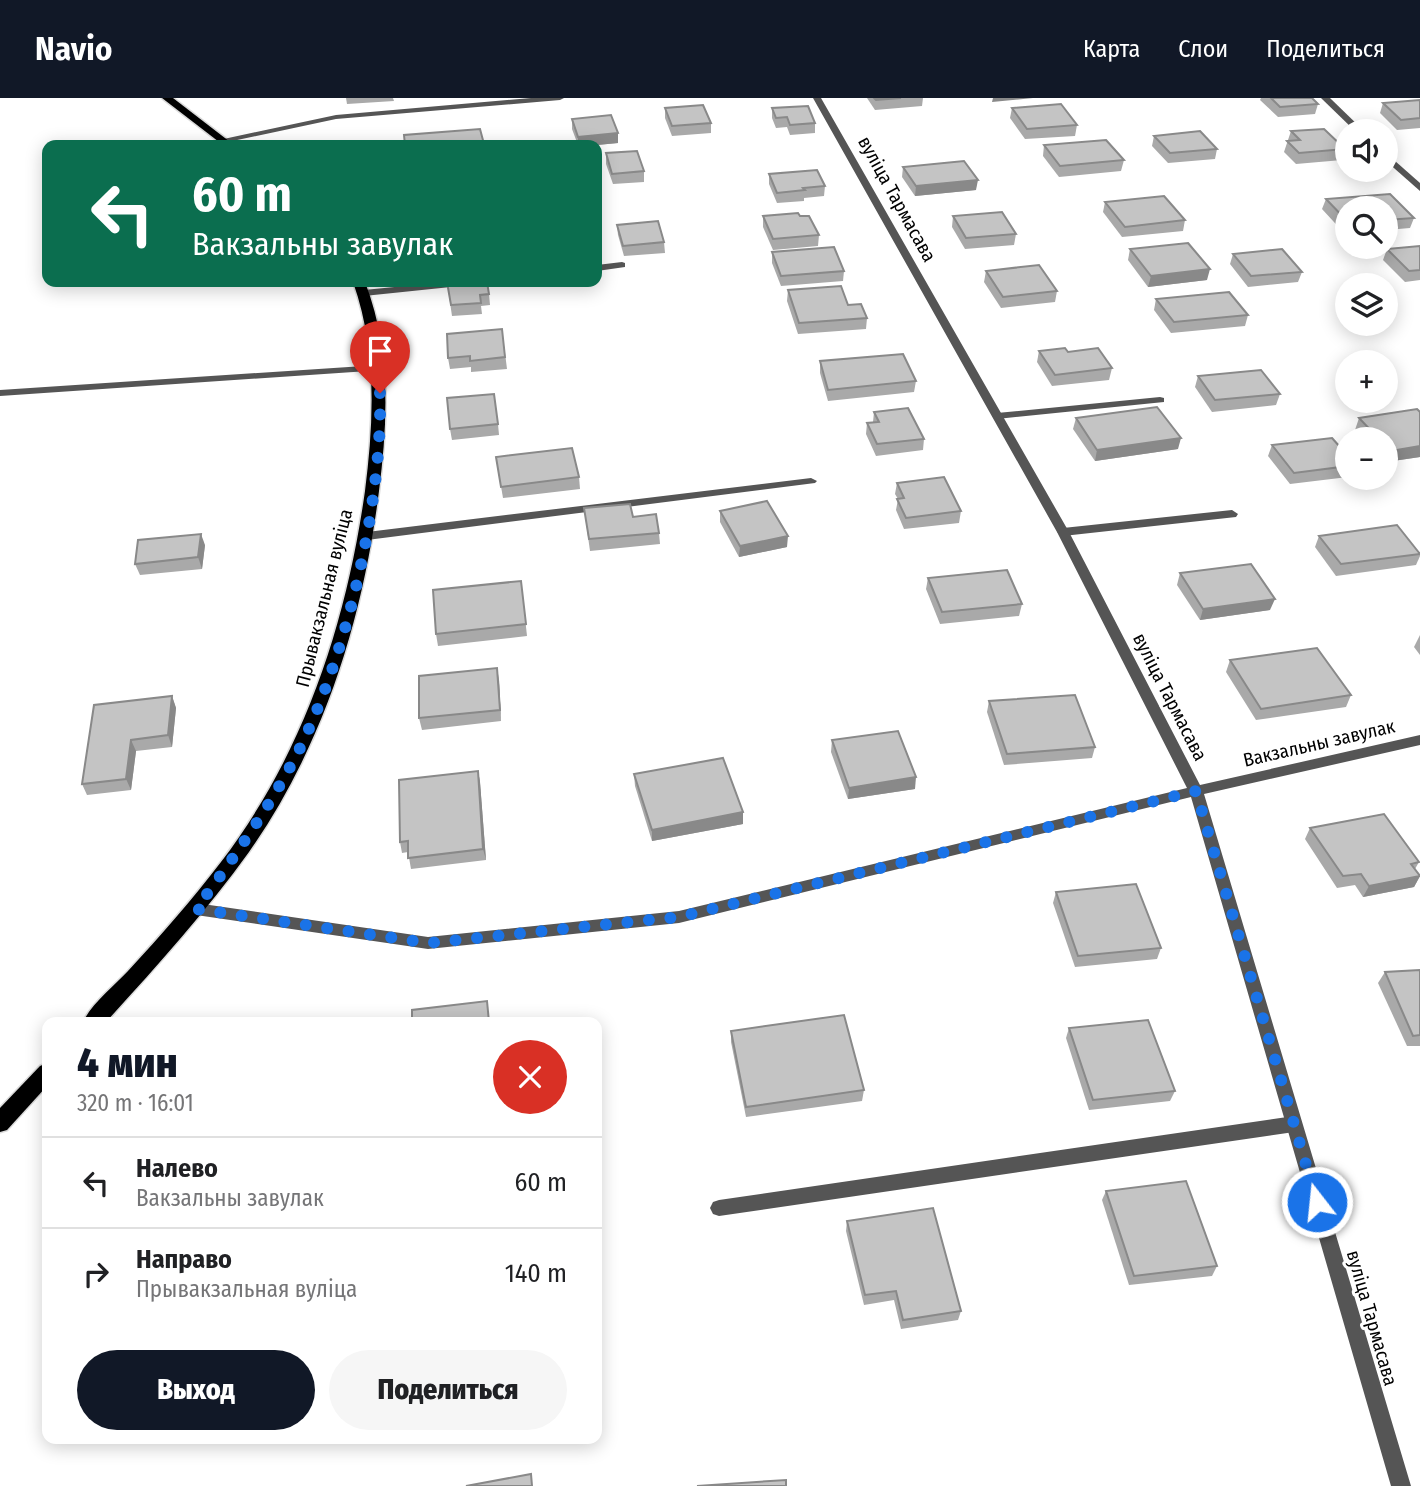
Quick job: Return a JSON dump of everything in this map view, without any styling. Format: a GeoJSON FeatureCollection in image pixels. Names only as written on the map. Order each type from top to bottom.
{"type":"FeatureCollection","features":[{"type":"Feature","properties":{"kind":"main road"},"geometry":{"type":"LineString","coordinates":[[167,98],[223,140]]}},
{"type":"Feature","properties":{"kind":"main road","name":"Прывакзальная вуліца"},"geometry":{"type":"LineString","coordinates":[[98,1017],[196,909],[252,831],[291,766],[326,692],[367,536],[381,417],[374,325],[362,288]]}},
{"type":"Feature","properties":{"kind":"main road"},"geometry":{"type":"LineString","coordinates":[[0,1123],[42,1077]]}},
{"type":"Feature","properties":{"kind":"street"},"geometry":{"type":"LineString","coordinates":[[235,140],[336,117],[560,98]]}},
{"type":"Feature","properties":{"kind":"street","name":"вуліца Тармасава"},"geometry":{"type":"LineString","coordinates":[[817,98],[1063,532],[1196,791],[1401,1486]]}},
{"type":"Feature","properties":{"kind":"street"},"geometry":{"type":"LineString","coordinates":[[1325,98],[1347,119]]}},
{"type":"Feature","properties":{"kind":"street"},"geometry":{"type":"LineString","coordinates":[[1398,167],[1420,188]]}},
{"type":"Feature","properties":{"kind":"street"},"geometry":{"type":"LineString","coordinates":[[602,267],[622,265]]}},
{"type":"Feature","properties":{"kind":"street"},"geometry":{"type":"LineString","coordinates":[[362,288],[380,287]]}},
{"type":"Feature","properties":{"kind":"street"},"geometry":{"type":"LineString","coordinates":[[0,393],[379,368]]}},
{"type":"Feature","properties":{"kind":"street"},"geometry":{"type":"LineString","coordinates":[[997,416],[1160,400]]}},
{"type":"Feature","properties":{"kind":"street"},"geometry":{"type":"LineString","coordinates":[[367,536],[811,481]]}},
{"type":"Feature","properties":{"kind":"street"},"geometry":{"type":"LineString","coordinates":[[1063,532],[1232,513]]}},
{"type":"Feature","properties":{"kind":"street","name":"Вакзальны завулак"},"geometry":{"type":"LineString","coordinates":[[196,909],[428,943],[679,917],[1196,791],[1420,740]]}},
{"type":"Feature","properties":{"kind":"street"},"geometry":{"type":"LineString","coordinates":[[719,1208],[1294,1124]]}},
{"type":"Feature","properties":{"kind":"building"},"geometry":{"type":"Polygon","coordinates":[[[1271,98],[1312,98],[1318,104],[1280,107],[1271,98]]]}},
{"type":"Feature","properties":{"kind":"building"},"geometry":{"type":"Polygon","coordinates":[[[1420,100],[1420,118],[1401,120],[1383,103],[1420,100]]]}},
{"type":"Feature","properties":{"kind":"building"},"geometry":{"type":"Polygon","coordinates":[[[1061,104],[1077,125],[1027,129],[1012,108],[1061,104]]]}},
{"type":"Feature","properties":{"kind":"building"},"geometry":{"type":"Polygon","coordinates":[[[703,105],[711,123],[672,126],[665,108],[703,105]]]}},
{"type":"Feature","properties":{"kind":"building"},"geometry":{"type":"Polygon","coordinates":[[[808,106],[815,123],[790,125],[787,117],[776,118],[772,108],[808,106]]]}},
{"type":"Feature","properties":{"kind":"building"},"geometry":{"type":"Polygon","coordinates":[[[611,115],[618,133],[578,137],[572,119],[611,115]]]}},
{"type":"Feature","properties":{"kind":"building"},"geometry":{"type":"Polygon","coordinates":[[[480,129],[483,140],[404,140],[404,135],[480,129]]]}},
{"type":"Feature","properties":{"kind":"building"},"geometry":{"type":"Polygon","coordinates":[[[1324,129],[1335,139],[1335,150],[1299,153],[1287,141],[1300,140],[1291,131],[1324,129]]]}},
{"type":"Feature","properties":{"kind":"building"},"geometry":{"type":"Polygon","coordinates":[[[1200,131],[1217,149],[1170,153],[1154,136],[1200,131]]]}},
{"type":"Feature","properties":{"kind":"building"},"geometry":{"type":"Polygon","coordinates":[[[1106,140],[1124,160],[1060,166],[1044,145],[1106,140]]]}},
{"type":"Feature","properties":{"kind":"building"},"geometry":{"type":"Polygon","coordinates":[[[637,151],[644,171],[612,174],[606,153],[637,151]]]}},
{"type":"Feature","properties":{"kind":"building"},"geometry":{"type":"Polygon","coordinates":[[[964,161],[978,180],[916,186],[903,167],[964,161]]]}},
{"type":"Feature","properties":{"kind":"building"},"geometry":{"type":"Polygon","coordinates":[[[817,170],[825,186],[777,193],[769,174],[817,170]]]}},
{"type":"Feature","properties":{"kind":"building"},"geometry":{"type":"Polygon","coordinates":[[[1164,196],[1185,220],[1125,227],[1105,202],[1164,196]]]}},
{"type":"Feature","properties":{"kind":"building"},"geometry":{"type":"Polygon","coordinates":[[[1335,198],[1335,208],[1326,199],[1335,198]]]}},
{"type":"Feature","properties":{"kind":"building"},"geometry":{"type":"Polygon","coordinates":[[[1398,202],[1414,218],[1398,219],[1398,202]]]}},
{"type":"Feature","properties":{"kind":"building"},"geometry":{"type":"Polygon","coordinates":[[[1002,212],[1016,234],[966,238],[953,216],[1002,212]]]}},
{"type":"Feature","properties":{"kind":"building"},"geometry":{"type":"Polygon","coordinates":[[[798,213],[800,216],[809,216],[819,235],[773,239],[763,216],[798,213]]]}},
{"type":"Feature","properties":{"kind":"building"},"geometry":{"type":"Polygon","coordinates":[[[658,221],[664,242],[623,246],[617,225],[658,221]]]}},
{"type":"Feature","properties":{"kind":"building"},"geometry":{"type":"Polygon","coordinates":[[[1188,243],[1210,269],[1151,276],[1130,249],[1188,243]]]}},
{"type":"Feature","properties":{"kind":"building"},"geometry":{"type":"Polygon","coordinates":[[[1420,246],[1420,270],[1409,271],[1397,259],[1398,248],[1420,246]]]}},
{"type":"Feature","properties":{"kind":"building"},"geometry":{"type":"Polygon","coordinates":[[[834,247],[844,271],[781,276],[772,252],[834,247]]]}},
{"type":"Feature","properties":{"kind":"building"},"geometry":{"type":"Polygon","coordinates":[[[1282,249],[1302,272],[1251,276],[1233,254],[1282,249]]]}},
{"type":"Feature","properties":{"kind":"building"},"geometry":{"type":"Polygon","coordinates":[[[1039,265],[1057,291],[1003,297],[986,271],[1039,265]]]}},
{"type":"Feature","properties":{"kind":"building"},"geometry":{"type":"Polygon","coordinates":[[[841,286],[848,305],[861,304],[867,318],[799,323],[788,290],[841,286]]]}},
{"type":"Feature","properties":{"kind":"building"},"geometry":{"type":"Polygon","coordinates":[[[448,287],[488,287],[489,294],[480,295],[481,303],[451,305],[448,287]]]}},
{"type":"Feature","properties":{"kind":"building"},"geometry":{"type":"Polygon","coordinates":[[[1229,292],[1248,315],[1174,322],[1156,299],[1229,292]]]}},
{"type":"Feature","properties":{"kind":"building"},"geometry":{"type":"Polygon","coordinates":[[[502,329],[505,357],[470,361],[470,356],[448,358],[447,334],[502,329]]]}},
{"type":"Feature","properties":{"kind":"building"},"geometry":{"type":"Polygon","coordinates":[[[1065,348],[1068,352],[1098,348],[1112,368],[1055,375],[1039,351],[1065,348]]]}},
{"type":"Feature","properties":{"kind":"building"},"geometry":{"type":"Polygon","coordinates":[[[903,354],[916,381],[828,390],[820,361],[903,354]]]}},
{"type":"Feature","properties":{"kind":"building"},"geometry":{"type":"Polygon","coordinates":[[[1261,370],[1280,394],[1215,400],[1198,376],[1261,370]]]}},
{"type":"Feature","properties":{"kind":"building"},"geometry":{"type":"Polygon","coordinates":[[[494,394],[498,424],[450,429],[447,398],[494,394]]]}},
{"type":"Feature","properties":{"kind":"building"},"geometry":{"type":"Polygon","coordinates":[[[1157,407],[1181,438],[1097,450],[1076,418],[1157,407]]]}},
{"type":"Feature","properties":{"kind":"building"},"geometry":{"type":"Polygon","coordinates":[[[908,408],[924,439],[877,444],[867,423],[879,422],[874,412],[908,408]]]}},
{"type":"Feature","properties":{"kind":"building"},"geometry":{"type":"Polygon","coordinates":[[[1417,409],[1420,412],[1420,446],[1398,450],[1398,427],[1368,427],[1359,418],[1417,409]]]}},
{"type":"Feature","properties":{"kind":"building"},"geometry":{"type":"Polygon","coordinates":[[[1332,438],[1335,441],[1335,468],[1294,473],[1272,445],[1332,438]]]}},
{"type":"Feature","properties":{"kind":"building"},"geometry":{"type":"Polygon","coordinates":[[[572,448],[579,477],[501,487],[496,457],[572,448]]]}},
{"type":"Feature","properties":{"kind":"building"},"geometry":{"type":"Polygon","coordinates":[[[944,477],[961,511],[906,518],[897,499],[904,498],[897,483],[944,477]]]}},
{"type":"Feature","properties":{"kind":"building"},"geometry":{"type":"Polygon","coordinates":[[[767,501],[788,536],[740,546],[720,511],[767,501]]]}},
{"type":"Feature","properties":{"kind":"building"},"geometry":{"type":"Polygon","coordinates":[[[630,504],[633,517],[656,514],[659,533],[589,539],[584,508],[630,504]]]}},
{"type":"Feature","properties":{"kind":"building"},"geometry":{"type":"Polygon","coordinates":[[[1397,525],[1420,554],[1341,564],[1319,536],[1397,525]]]}},
{"type":"Feature","properties":{"kind":"building"},"geometry":{"type":"Polygon","coordinates":[[[201,534],[198,557],[135,564],[138,540],[201,534]]]}},
{"type":"Feature","properties":{"kind":"building"},"geometry":{"type":"Polygon","coordinates":[[[1251,564],[1275,599],[1203,609],[1180,573],[1251,564]]]}},
{"type":"Feature","properties":{"kind":"building"},"geometry":{"type":"Polygon","coordinates":[[[1007,570],[1022,604],[942,612],[928,578],[1007,570]]]}},
{"type":"Feature","properties":{"kind":"building"},"geometry":{"type":"Polygon","coordinates":[[[521,581],[526,624],[436,634],[433,590],[521,581]]]}},
{"type":"Feature","properties":{"kind":"building"},"geometry":{"type":"Polygon","coordinates":[[[1317,648],[1351,695],[1261,709],[1230,660],[1317,648]]]}},
{"type":"Feature","properties":{"kind":"building"},"geometry":{"type":"Polygon","coordinates":[[[497,668],[500,710],[419,718],[419,676],[497,668]]]}},
{"type":"Feature","properties":{"kind":"building"},"geometry":{"type":"Polygon","coordinates":[[[1075,695],[1095,747],[1007,754],[989,701],[1075,695]]]}},
{"type":"Feature","properties":{"kind":"building"},"geometry":{"type":"Polygon","coordinates":[[[172,696],[168,735],[131,740],[126,779],[82,784],[94,705],[172,696]]]}},
{"type":"Feature","properties":{"kind":"building"},"geometry":{"type":"Polygon","coordinates":[[[898,731],[916,777],[849,788],[832,740],[898,731]]]}},
{"type":"Feature","properties":{"kind":"building"},"geometry":{"type":"Polygon","coordinates":[[[723,758],[743,812],[652,830],[634,774],[723,758]]]}},
{"type":"Feature","properties":{"kind":"building"},"geometry":{"type":"Polygon","coordinates":[[[478,771],[483,849],[408,858],[408,841],[400,842],[399,780],[478,771]]]}},
{"type":"Feature","properties":{"kind":"building"},"geometry":{"type":"Polygon","coordinates":[[[1384,814],[1419,862],[1411,864],[1420,876],[1369,886],[1361,874],[1343,876],[1310,828],[1384,814]]]}},
{"type":"Feature","properties":{"kind":"building"},"geometry":{"type":"Polygon","coordinates":[[[1136,884],[1161,948],[1078,956],[1056,892],[1136,884]]]}},
{"type":"Feature","properties":{"kind":"building"},"geometry":{"type":"Polygon","coordinates":[[[1420,970],[1420,1035],[1413,1036],[1385,972],[1420,970]]]}},
{"type":"Feature","properties":{"kind":"building"},"geometry":{"type":"Polygon","coordinates":[[[487,1001],[489,1017],[412,1017],[412,1010],[487,1001]]]}},
{"type":"Feature","properties":{"kind":"building"},"geometry":{"type":"Polygon","coordinates":[[[844,1015],[864,1090],[746,1107],[731,1031],[844,1015]]]}},
{"type":"Feature","properties":{"kind":"building"},"geometry":{"type":"Polygon","coordinates":[[[1148,1020],[1175,1091],[1093,1100],[1069,1028],[1148,1020]]]}},
{"type":"Feature","properties":{"kind":"building"},"geometry":{"type":"Polygon","coordinates":[[[1186,1181],[1217,1266],[1134,1276],[1106,1191],[1186,1181]]]}},
{"type":"Feature","properties":{"kind":"building"},"geometry":{"type":"Polygon","coordinates":[[[933,1208],[961,1311],[903,1320],[896,1291],[865,1295],[847,1221],[933,1208]]]}},
{"type":"Feature","properties":{"kind":"building"},"geometry":{"type":"Polygon","coordinates":[[[531,1474],[532,1486],[466,1486],[531,1474]]]}},
{"type":"Feature","properties":{"kind":"building"},"geometry":{"type":"Polygon","coordinates":[[[786,1480],[786,1486],[697,1486],[786,1480]]]}},
{"type":"Feature","properties":{"kind":"route"},"geometry":{"type":"LineString","coordinates":[[380,393],[381,417],[367,536],[326,692],[291,766],[246,842],[196,909],[428,943],[679,917],[1196,791],[1317,1202]]}}]}
